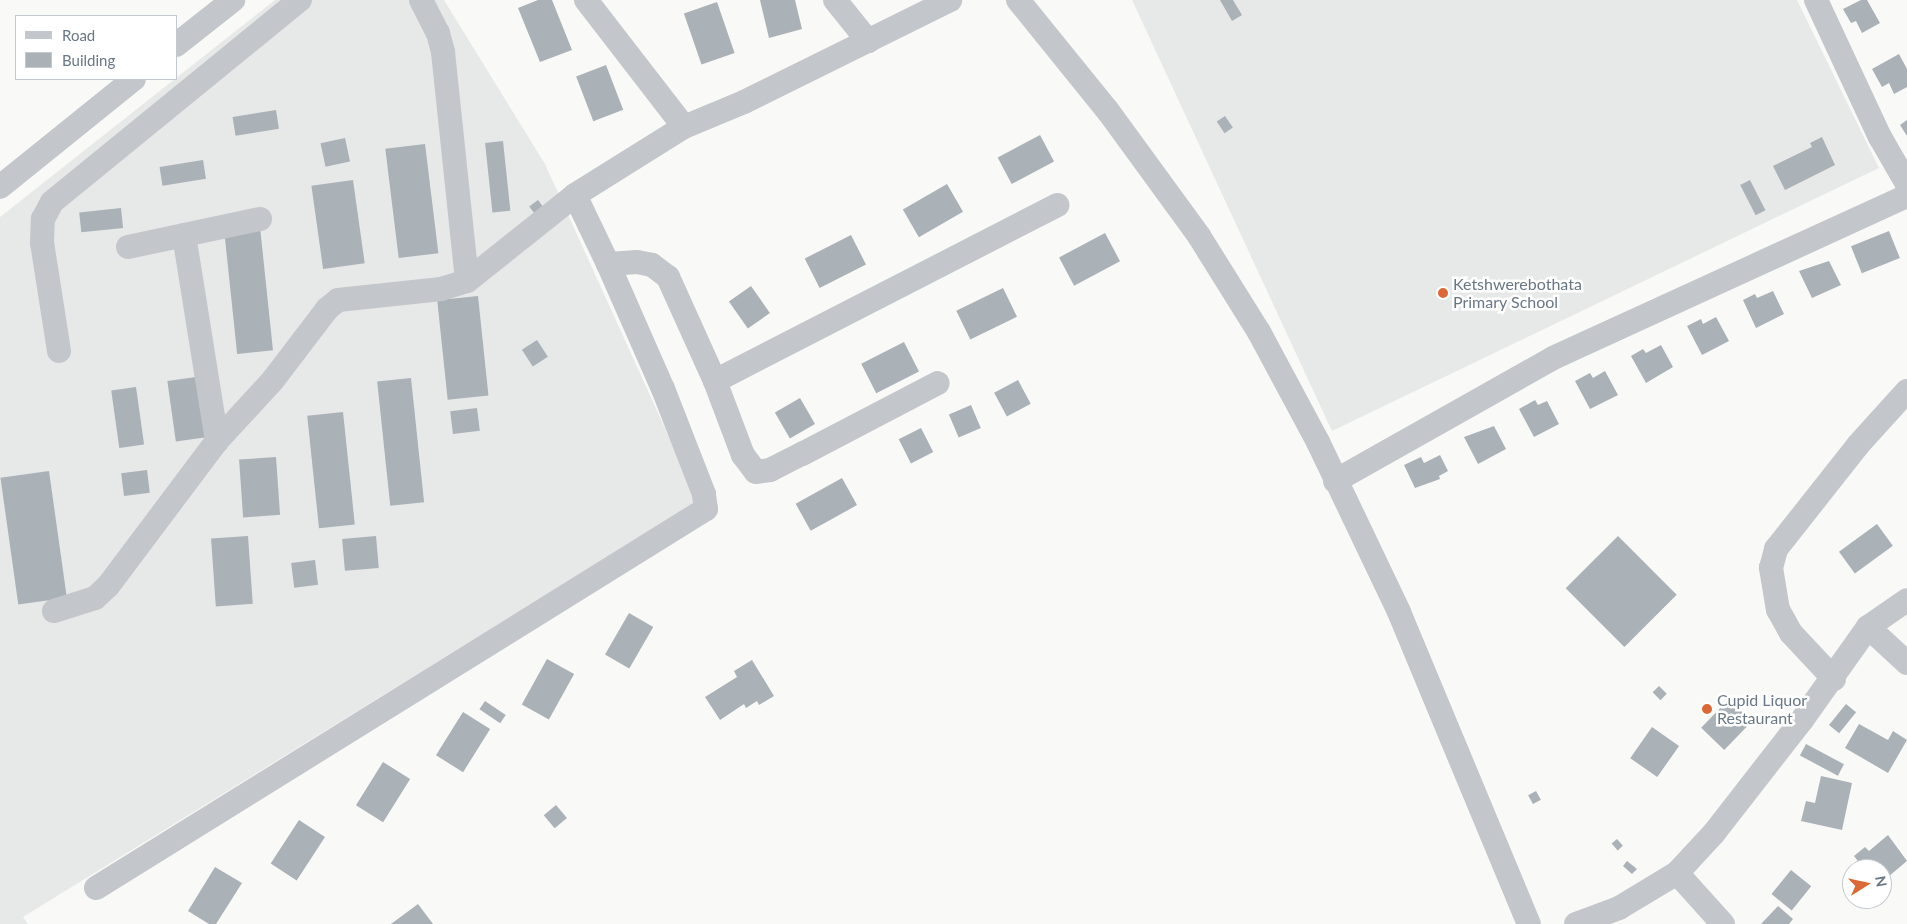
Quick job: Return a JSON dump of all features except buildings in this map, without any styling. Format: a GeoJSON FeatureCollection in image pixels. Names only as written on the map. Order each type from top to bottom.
{"type":"FeatureCollection","features":[{"type":"Feature","properties":{"kind":"street"},"geometry":{"type":"LineString","coordinates":[[178,43],[233,0]]}},
{"type":"Feature","properties":{"kind":"street"},"geometry":{"type":"LineString","coordinates":[[58,351],[42,243],[43,220],[52,202],[300,0]]}},
{"type":"Feature","properties":{"kind":"street"},"geometry":{"type":"LineString","coordinates":[[421,0],[438,33],[443,52],[467,281]]}},
{"type":"Feature","properties":{"kind":"street"},"geometry":{"type":"LineString","coordinates":[[586,0],[684,127]]}},
{"type":"Feature","properties":{"kind":"street"},"geometry":{"type":"LineString","coordinates":[[835,0],[868,41]]}},
{"type":"Feature","properties":{"kind":"street"},"geometry":{"type":"LineString","coordinates":[[54,611],[95,598],[108,586],[217,442],[273,380],[327,309],[338,300],[441,288],[467,281],[575,195],[684,127],[868,41],[950,0]]}},
{"type":"Feature","properties":{"kind":"street"},"geometry":{"type":"LineString","coordinates":[[1018,0],[1108,111],[1199,236],[1260,332],[1399,612],[1529,924]]}},
{"type":"Feature","properties":{"kind":"street"},"geometry":{"type":"LineString","coordinates":[[1816,0],[1880,137],[1907,184]]}},
{"type":"Feature","properties":{"kind":"street"},"geometry":{"type":"LineString","coordinates":[[0,187],[133,80]]}},
{"type":"Feature","properties":{"kind":"street"},"geometry":{"type":"LineString","coordinates":[[96,888],[706,509],[704,494],[663,389],[608,264],[575,195]]}},
{"type":"Feature","properties":{"kind":"street"},"geometry":{"type":"LineString","coordinates":[[1335,481],[1553,358],[1907,196]]}},
{"type":"Feature","properties":{"kind":"street"},"geometry":{"type":"LineString","coordinates":[[715,381],[1057,205]]}},
{"type":"Feature","properties":{"kind":"street"},"geometry":{"type":"LineString","coordinates":[[128,246],[260,219]]}},
{"type":"Feature","properties":{"kind":"street"},"geometry":{"type":"LineString","coordinates":[[184,236],[217,442]]}},
{"type":"Feature","properties":{"kind":"street"},"geometry":{"type":"LineString","coordinates":[[608,264],[638,262],[652,265],[668,277],[715,381],[749,466],[762,472],[938,383]]}},
{"type":"Feature","properties":{"kind":"street"},"geometry":{"type":"LineString","coordinates":[[1834,679],[1791,633],[1778,610],[1771,568],[1776,549],[1858,445],[1907,391]]}},
{"type":"Feature","properties":{"kind":"street"},"geometry":{"type":"LineString","coordinates":[[1576,924],[1619,908],[1677,873],[1714,833],[1834,679],[1868,627],[1907,600]]}},
{"type":"Feature","properties":{"kind":"street"},"geometry":{"type":"LineString","coordinates":[[1868,627],[1907,663]]}},
{"type":"Feature","properties":{"kind":"street"},"geometry":{"type":"LineString","coordinates":[[1677,873],[1724,924]]}},
{"type":"Feature","properties":{"kind":"shaded area"},"geometry":{"type":"Polygon","coordinates":[[[275,0],[444,0],[545,164],[698,501],[23,917],[28,924],[0,924],[0,217],[174,80],[178,80],[178,77],[275,0]]]}},
{"type":"Feature","properties":{"kind":"shaded area","name":"Ketshwerebothata Primary School"},"geometry":{"type":"Polygon","coordinates":[[[1132,0],[1797,0],[1879,168],[1332,431],[1132,0]]]}},
{"type":"Feature","properties":{"kind":"place","name":"Ketshwerebothata Primary School"},"geometry":{"type":"Point","coordinates":[1443,293]}},
{"type":"Feature","properties":{"kind":"place","name":"Cupid Liquor Restaurant"},"geometry":{"type":"Point","coordinates":[1707,709]}}]}
